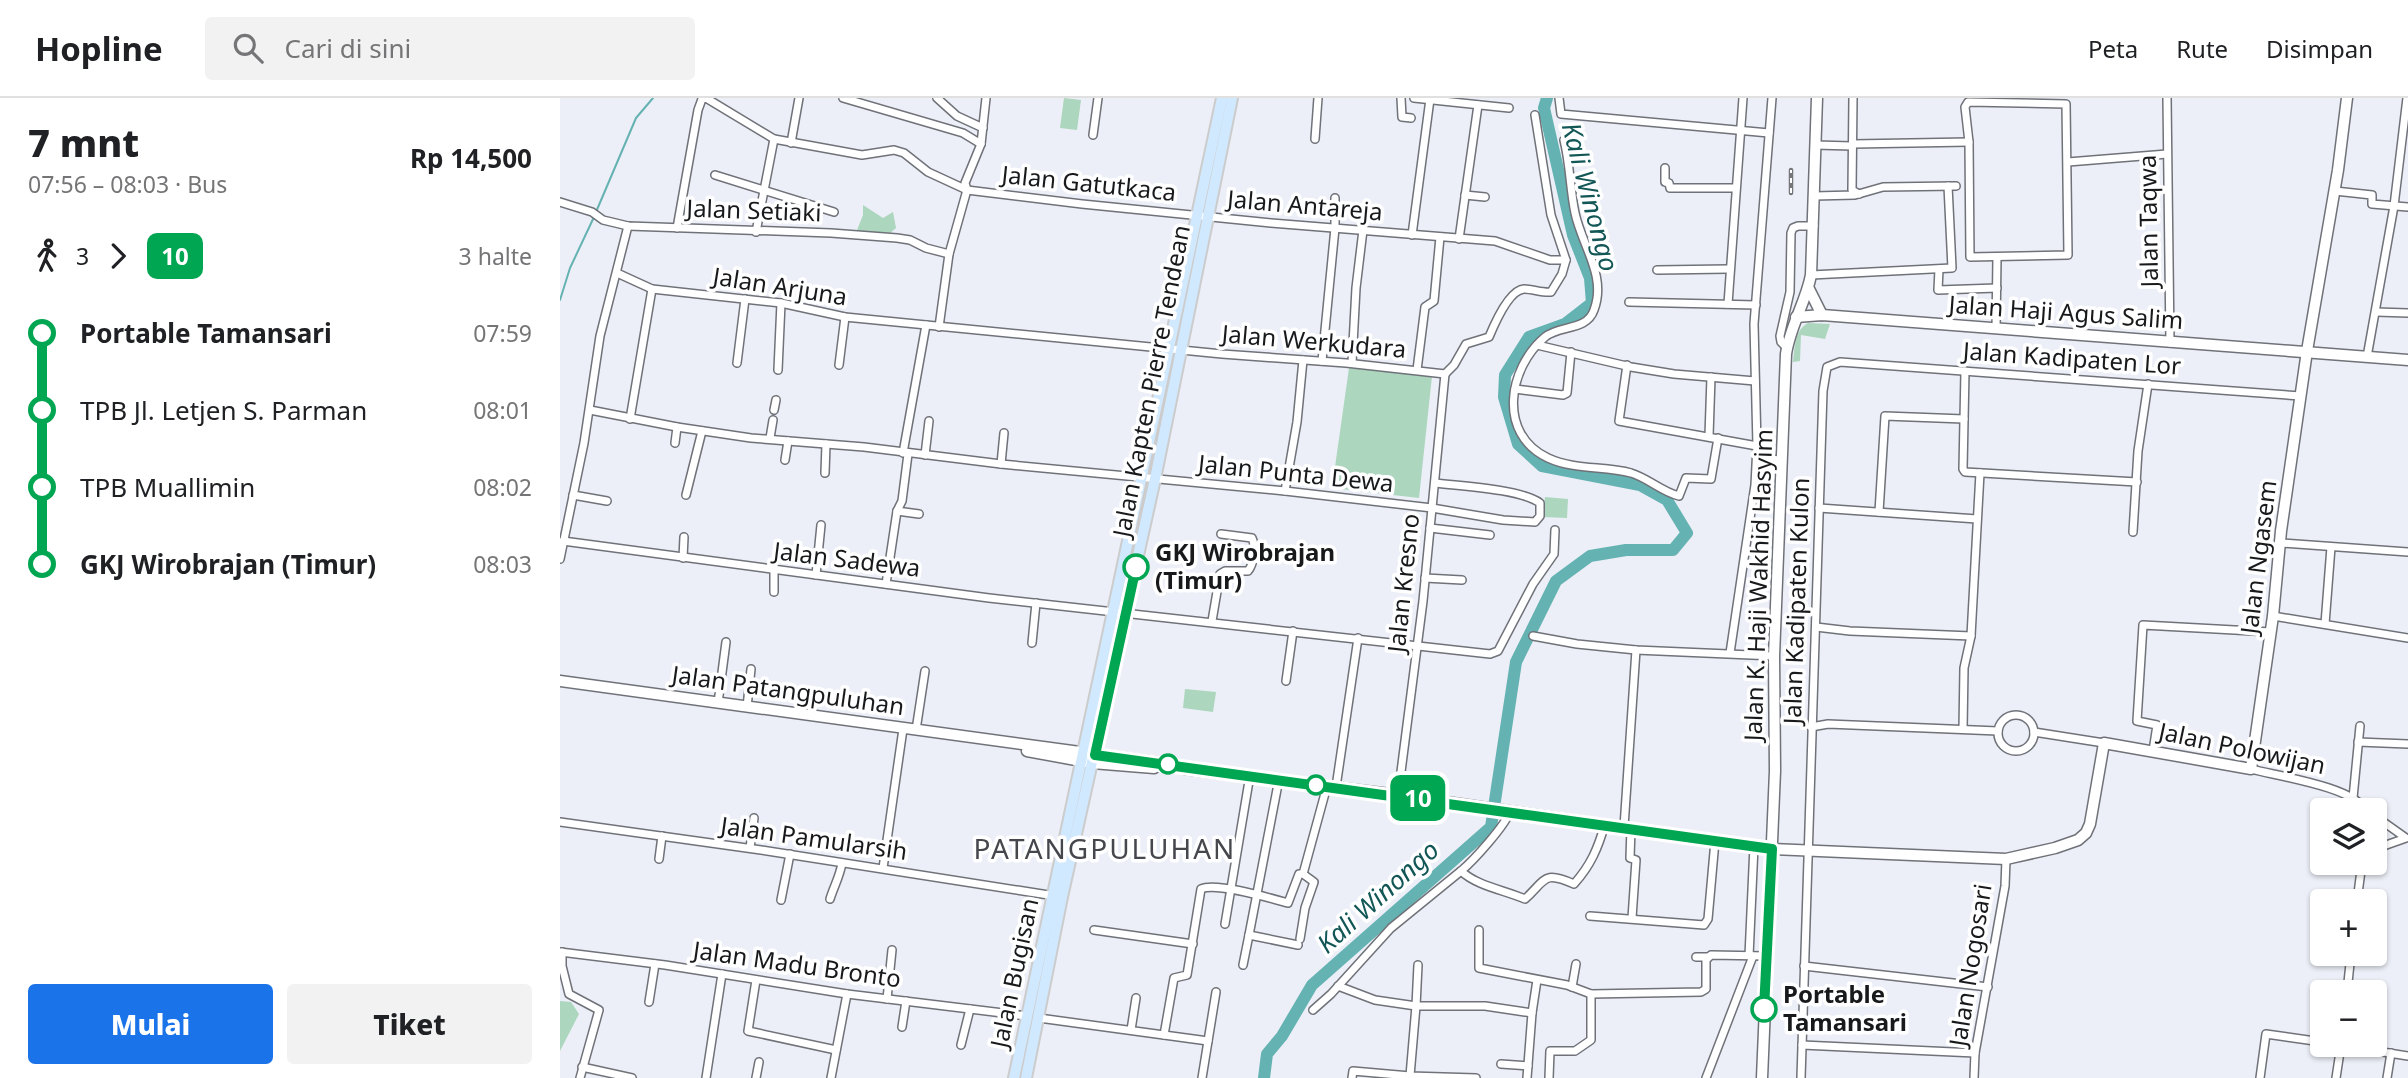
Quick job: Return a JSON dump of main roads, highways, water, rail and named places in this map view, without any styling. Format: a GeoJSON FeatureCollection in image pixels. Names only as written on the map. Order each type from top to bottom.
{"type":"FeatureCollection","features":[{"type":"Feature","properties":{"kind":"main road","name":"Jalan Kapten Pierre Tendean"},"geometry":{"type":"LineString","coordinates":[[1088,758],[1113,611],[1142,478],[1175,348],[1202,216],[1222,98]]}},
{"type":"Feature","properties":{"kind":"main road","name":"Jalan Kapten Pierre Tendean"},"geometry":{"type":"LineString","coordinates":[[1202,216],[1232,98]]}},
{"type":"Feature","properties":{"kind":"main road","name":"Jalan Kapten Pierre Tendean"},"geometry":{"type":"LineString","coordinates":[[1088,758],[1126,613],[1156,479],[1175,348]]}},
{"type":"Feature","properties":{"kind":"main road","name":"Jalan Bugisan"},"geometry":{"type":"LineString","coordinates":[[1026,1078],[1033,1017],[1088,758]]}},
{"type":"Feature","properties":{"kind":"main road","name":"Jalan Bugisan"},"geometry":{"type":"LineString","coordinates":[[1014,1078],[1033,1017]]}},
{"type":"Feature","properties":{"kind":"waterway"},"geometry":{"type":"LineString","coordinates":[[596,212],[636,118],[653,98]]}},
{"type":"Feature","properties":{"kind":"waterway","name":"Kali Winongo"},"geometry":{"type":"LineString","coordinates":[[1264,1078],[1267,1054],[1282,1036],[1312,985],[1491,827],[1516,662],[1556,581],[1590,556],[1626,550],[1673,550],[1687,533],[1667,500],[1640,485],[1542,466],[1518,444],[1504,397],[1505,375],[1529,337],[1565,324],[1592,303],[1590,278],[1573,235],[1544,108],[1547,98]]}},
{"type":"Feature","properties":{"kind":"waterway"},"geometry":{"type":"LineString","coordinates":[[1161,192],[1164,194],[1166,186],[1163,186]]}},
{"type":"Feature","properties":{"kind":"waterway"},"geometry":{"type":"LineString","coordinates":[[560,300],[570,268],[594,217]]}},
{"type":"Feature","properties":{"kind":"railway"},"geometry":{"type":"LineString","coordinates":[[1791,170],[1791,193]]}},
{"type":"Feature","properties":{"kind":"place","name":"GKJ Wirobrajan (Timur)"},"geometry":{"type":"Point","coordinates":[1136,567]}},
{"type":"Feature","properties":{"kind":"place","name":"Portable Tamansari"},"geometry":{"type":"Point","coordinates":[1764,1009]}},
{"type":"Feature","properties":{"kind":"district","name":"PATANGPULUHAN"},"geometry":{"type":"Point","coordinates":[1105,849]}}]}
